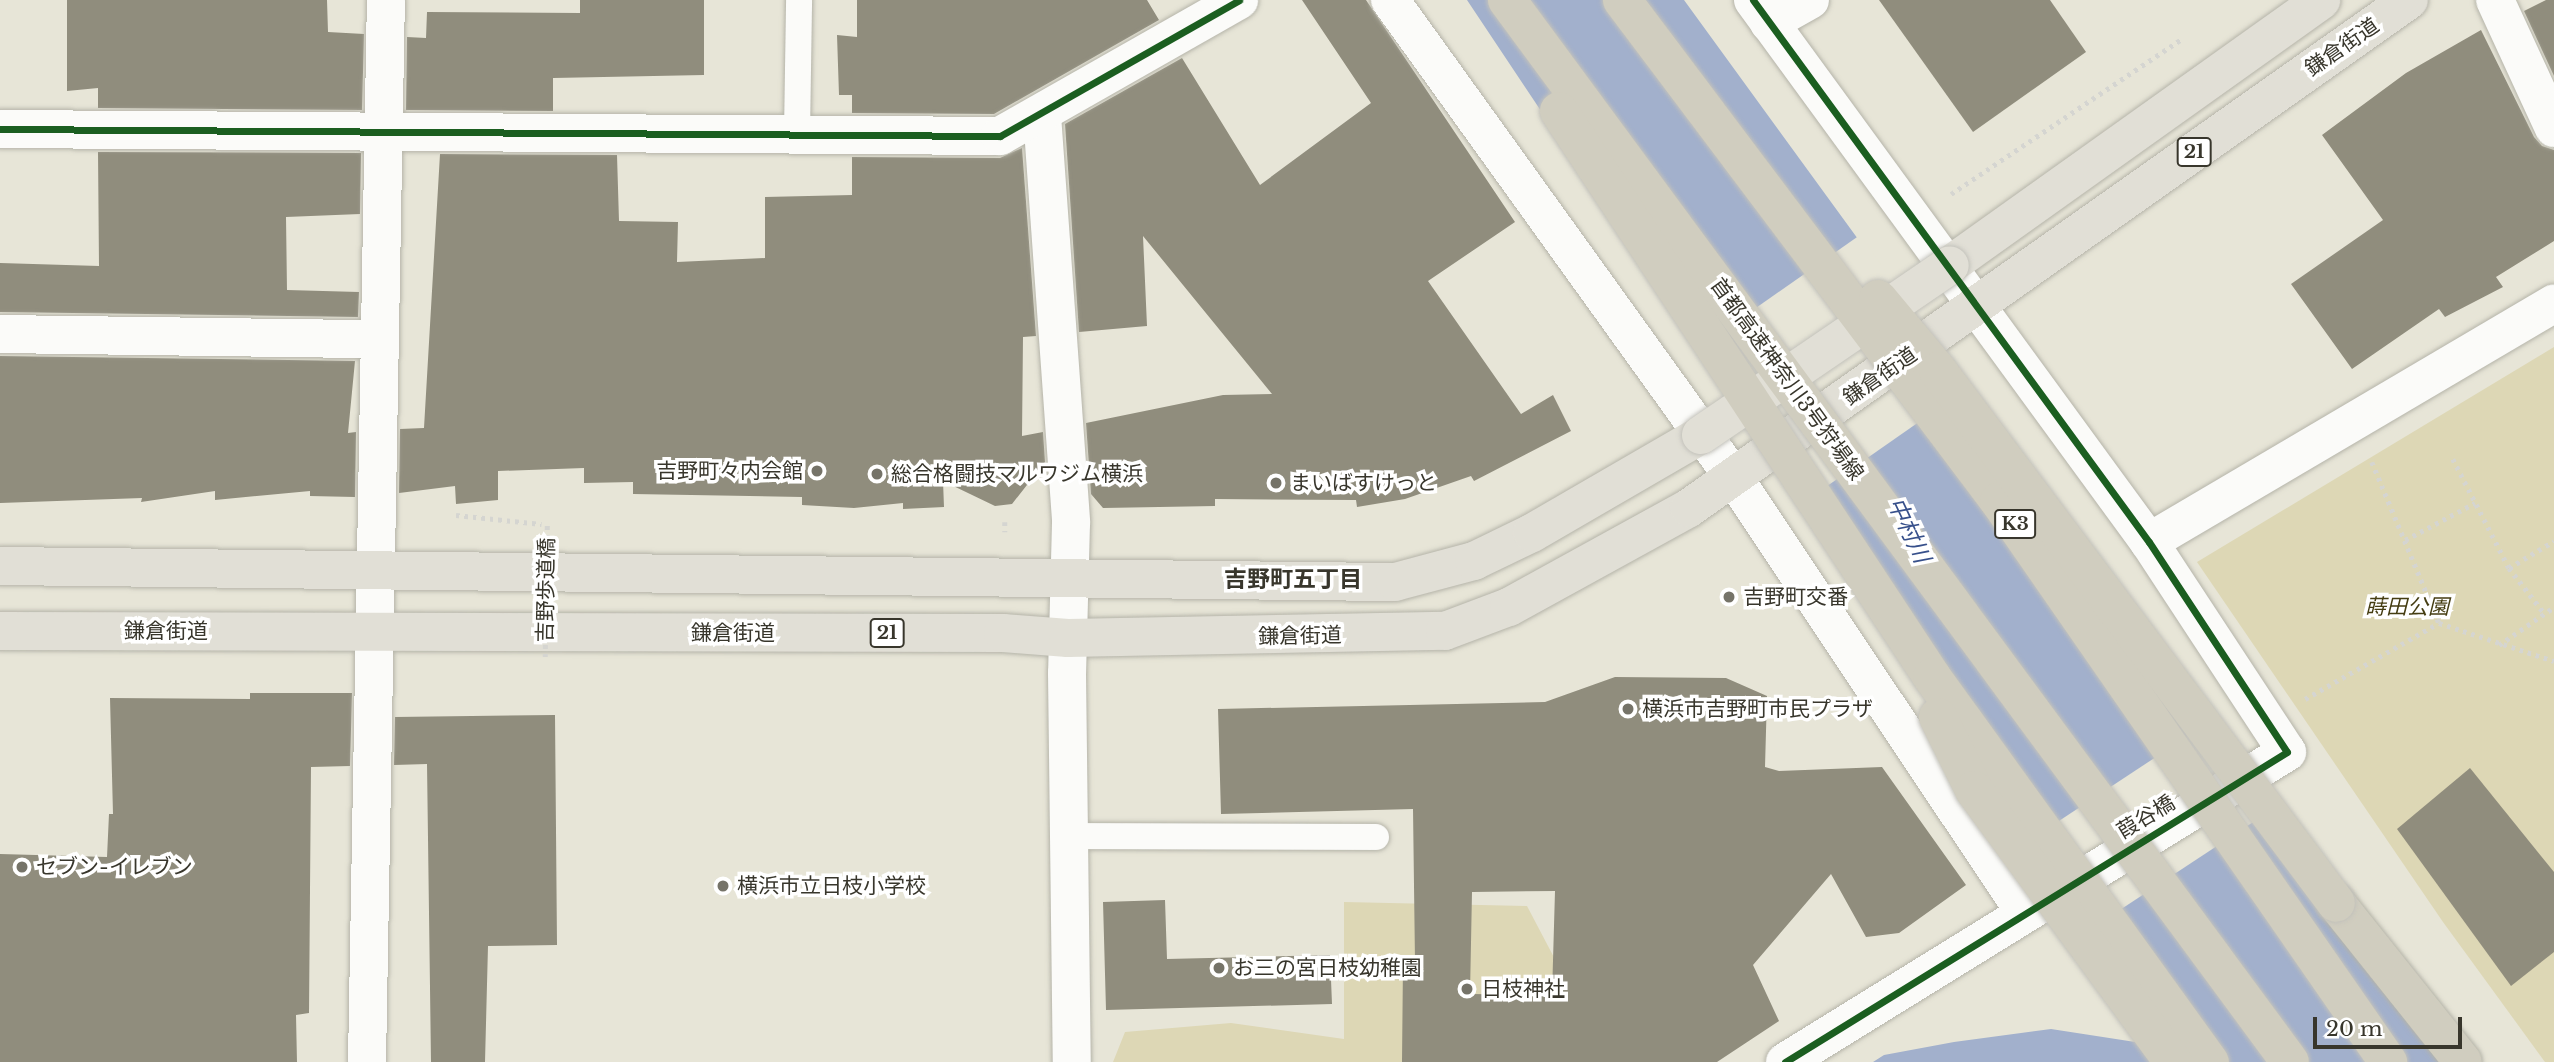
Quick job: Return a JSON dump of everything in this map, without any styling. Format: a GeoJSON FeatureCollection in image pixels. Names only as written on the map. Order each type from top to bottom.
{"type":"FeatureCollection","features":[{"type":"Feature","properties":{"kind":"highway"},"geometry":{"type":"LineString","coordinates":[[1486,0],[1878,596],[2210,1062]]}},
{"type":"Feature","properties":{"kind":"highway","name":"首都高速神奈川3号狩場線"},"geometry":{"type":"LineString","coordinates":[[1507,0],[2290,1062]]}},
{"type":"Feature","properties":{"kind":"highway"},"geometry":{"type":"LineString","coordinates":[[1624,0],[1938,371],[2328,892],[2463,1062]]}},
{"type":"Feature","properties":{"kind":"highway","name":"K3"},"geometry":{"type":"LineString","coordinates":[[1624,0],[1999,500],[2388,1062]]}},
{"type":"Feature","properties":{"kind":"highway"},"geometry":{"type":"LineString","coordinates":[[1878,596],[1974,790],[2173,1062]]}},
{"type":"Feature","properties":{"kind":"main road","name":"21"},"geometry":{"type":"LineString","coordinates":[[0,566],[1395,582],[1474,561],[1532,533],[1701,435],[1951,265],[2321,0]]}},
{"type":"Feature","properties":{"kind":"main road","name":"鎌倉街道"},"geometry":{"type":"LineString","coordinates":[[0,631],[1003,633],[1068,638],[1445,631],[1509,607],[1734,478],[2409,0]]}},
{"type":"Feature","properties":{"kind":"street"},"geometry":{"type":"LineString","coordinates":[[367,1062],[386,0]]}},
{"type":"Feature","properties":{"kind":"street"},"geometry":{"type":"LineString","coordinates":[[0,129],[1000,136],[1042,115],[1239,0]]}},
{"type":"Feature","properties":{"kind":"street"},"geometry":{"type":"LineString","coordinates":[[1390,0],[1734,478],[2024,911]]}},
{"type":"Feature","properties":{"kind":"street"},"geometry":{"type":"LineString","coordinates":[[1810,0],[1761,11],[1951,265],[2149,542],[2266,721]]}},
{"type":"Feature","properties":{"kind":"street"},"geometry":{"type":"LineString","coordinates":[[2495,0],[2554,128]]}},
{"type":"Feature","properties":{"kind":"street"},"geometry":{"type":"LineString","coordinates":[[1042,115],[1073,578],[1068,638],[1072,1062]]}},
{"type":"Feature","properties":{"kind":"street"},"geometry":{"type":"LineString","coordinates":[[2149,542],[2554,303]]}},
{"type":"Feature","properties":{"kind":"street"},"geometry":{"type":"LineString","coordinates":[[0,334],[379,339]]}},
{"type":"Feature","properties":{"kind":"street","name":"葭谷橋"},"geometry":{"type":"LineString","coordinates":[[1785,1062],[2024,911],[2287,752],[2266,721]]}},
{"type":"Feature","properties":{"kind":"lane"},"geometry":{"type":"LineString","coordinates":[[797,134],[799,0]]}},
{"type":"Feature","properties":{"kind":"lane"},"geometry":{"type":"LineString","coordinates":[[1069,836],[1376,837]]}},
{"type":"Feature","properties":{"kind":"path"},"geometry":{"type":"LineString","coordinates":[[1914,219],[2185,38]]}},
{"type":"Feature","properties":{"kind":"path"},"geometry":{"type":"LineString","coordinates":[[2355,421],[2439,622],[2498,645],[2554,661]]}},
{"type":"Feature","properties":{"kind":"path"},"geometry":{"type":"LineString","coordinates":[[2452,458],[2509,568],[2545,614]]}},
{"type":"Feature","properties":{"kind":"path"},"geometry":{"type":"LineString","coordinates":[[2405,540],[2475,503]]}},
{"type":"Feature","properties":{"kind":"path"},"geometry":{"type":"LineString","coordinates":[[2509,568],[2554,541]]}},
{"type":"Feature","properties":{"kind":"path"},"geometry":{"type":"LineString","coordinates":[[2498,645],[2554,607]]}},
{"type":"Feature","properties":{"kind":"path"},"geometry":{"type":"LineString","coordinates":[[2266,721],[2439,622]]}},
{"type":"Feature","properties":{"kind":"green space","name":"蒔田公園"},"geometry":{"type":"Polygon","coordinates":[[[2554,347],[2554,1062],[2545,1062],[2443,922],[2197,562],[2554,347]]]}},
{"type":"Feature","properties":{"kind":"green space","name":"日枝神社"},"geometry":{"type":"Polygon","coordinates":[[[1344,902],[1527,906],[1609,1062],[1113,1062],[1125,1032],[1231,1023],[1344,1039],[1344,902]]]}},
{"type":"Feature","properties":{"kind":"water","name":"中村川"},"geometry":{"type":"Polygon","coordinates":[[[1467,0],[1684,0],[2136,621],[2440,1062],[1873,1062],[1884,1055],[1954,1042],[2051,1029],[2174,1048],[1814,520],[1467,0]]]}},
{"type":"Feature","properties":{"kind":"pier"},"geometry":{"type":"Polygon","coordinates":[[[1860,235],[1969,387],[1800,505],[1696,350],[1860,235]]]}},
{"type":"Feature","properties":{"kind":"pier"},"geometry":{"type":"Polygon","coordinates":[[[2209,722],[2270,811],[2088,931],[2027,842],[2209,722]]]}},
{"type":"Feature","properties":{"kind":"building"},"geometry":{"type":"Polygon","coordinates":[[[67,0],[327,0],[328,32],[364,34],[362,110],[98,108],[98,88],[67,91],[67,0]]]}},
{"type":"Feature","properties":{"kind":"building"},"geometry":{"type":"Polygon","coordinates":[[[580,0],[704,0],[704,75],[553,78],[553,111],[406,110],[407,37],[426,38],[427,12],[580,13],[580,0]]]}},
{"type":"Feature","properties":{"kind":"building"},"geometry":{"type":"Polygon","coordinates":[[[857,0],[1147,0],[1159,20],[994,114],[852,113],[852,95],[839,95],[837,35],[857,37],[857,0]]]}},
{"type":"Feature","properties":{"kind":"building"},"geometry":{"type":"Polygon","coordinates":[[[1302,0],[1366,0],[1515,222],[1428,281],[1521,414],[1553,395],[1571,431],[1474,481],[1471,476],[1405,499],[1357,507],[1356,500],[1215,499],[1215,506],[1103,508],[1091,494],[1086,423],[1223,395],[1272,394],[1143,236],[1147,326],[1079,332],[1065,124],[1182,58],[1260,185],[1371,103],[1302,0]]]}},
{"type":"Feature","properties":{"kind":"building"},"geometry":{"type":"Polygon","coordinates":[[[1879,0],[2050,0],[2086,52],[1973,132],[1879,0]]]}},
{"type":"Feature","properties":{"kind":"building"},"geometry":{"type":"Polygon","coordinates":[[[2546,0],[2554,0],[2554,76],[2524,11],[2546,0]]]}},
{"type":"Feature","properties":{"kind":"building"},"geometry":{"type":"Polygon","coordinates":[[[2481,30],[2534,137],[2542,146],[2554,150],[2554,241],[2496,277],[2503,287],[2445,317],[2439,309],[2352,369],[2291,284],[2383,220],[2322,135],[2406,73],[2481,30]]]}},
{"type":"Feature","properties":{"kind":"building"},"geometry":{"type":"Polygon","coordinates":[[[1022,148],[1036,336],[1023,337],[1022,436],[1043,432],[1045,462],[1012,504],[995,506],[943,481],[944,507],[903,509],[903,503],[854,508],[802,505],[802,497],[633,494],[633,482],[584,483],[584,468],[498,471],[498,500],[456,504],[455,486],[399,493],[400,429],[424,428],[440,154],[617,155],[619,221],[678,222],[677,262],[765,258],[765,197],[852,195],[852,157],[1000,158],[1022,148]]]}},
{"type":"Feature","properties":{"kind":"building"},"geometry":{"type":"Polygon","coordinates":[[[98,152],[361,153],[360,214],[286,217],[287,290],[359,292],[358,317],[0,312],[0,263],[99,266],[98,152]]]}},
{"type":"Feature","properties":{"kind":"building"},"geometry":{"type":"Polygon","coordinates":[[[0,356],[355,361],[348,433],[356,432],[355,497],[310,496],[310,491],[215,500],[215,491],[141,502],[142,498],[0,503],[0,356]]]}},
{"type":"Feature","properties":{"kind":"building"},"geometry":{"type":"Polygon","coordinates":[[[1615,677],[1726,678],[1767,696],[1765,767],[1779,771],[1882,767],[1966,885],[1899,933],[1866,937],[1831,874],[1753,965],[1779,1021],[1717,1062],[1402,1062],[1403,962],[1415,962],[1413,809],[1221,814],[1218,709],[1545,702],[1615,677]],[[1555,891],[1472,892],[1470,994],[1552,995],[1555,891]]]}},
{"type":"Feature","properties":{"kind":"building"},"geometry":{"type":"Polygon","coordinates":[[[250,693],[352,693],[350,766],[311,767],[309,1013],[296,1015],[297,1062],[0,1062],[0,854],[107,857],[109,814],[113,814],[110,698],[250,699],[250,693]]]}},
{"type":"Feature","properties":{"kind":"building"},"geometry":{"type":"Polygon","coordinates":[[[555,715],[557,945],[488,946],[485,1062],[431,1062],[427,764],[394,765],[395,717],[555,715]]]}},
{"type":"Feature","properties":{"kind":"building"},"geometry":{"type":"Polygon","coordinates":[[[2470,768],[2554,872],[2554,952],[2511,986],[2397,829],[2470,768]]]}},
{"type":"Feature","properties":{"kind":"building"},"geometry":{"type":"Polygon","coordinates":[[[1165,900],[1167,959],[1330,955],[1332,1004],[1106,1010],[1103,902],[1165,900]]]}},
{"type":"Feature","properties":{"kind":"cycle path"},"geometry":{"type":"LineString","coordinates":[[0,129],[1000,136],[1239,0]]}},
{"type":"Feature","properties":{"kind":"cycle path"},"geometry":{"type":"LineString","coordinates":[[1753,0],[2149,542],[2287,752],[1785,1062]]}},
{"type":"Feature","properties":{"kind":"place","name":"吉野町々内会館"},"geometry":{"type":"Point","coordinates":[817,471]}},
{"type":"Feature","properties":{"kind":"place","name":"総合格闘技マルワジム横浜"},"geometry":{"type":"Point","coordinates":[877,474]}},
{"type":"Feature","properties":{"kind":"place","name":"まいばすけっと"},"geometry":{"type":"Point","coordinates":[1276,483]}},
{"type":"Feature","properties":{"kind":"place","name":"吉野町交番"},"geometry":{"type":"Point","coordinates":[1729,597]}},
{"type":"Feature","properties":{"kind":"place","name":"横浜市吉野町市民プラザ"},"geometry":{"type":"Point","coordinates":[1628,709]}},
{"type":"Feature","properties":{"kind":"place","name":"セブン-イレブン"},"geometry":{"type":"Point","coordinates":[22,867]}},
{"type":"Feature","properties":{"kind":"place","name":"横浜市立日枝小学校"},"geometry":{"type":"Point","coordinates":[723,886]}},
{"type":"Feature","properties":{"kind":"place","name":"お三の宮日枝幼稚園"},"geometry":{"type":"Point","coordinates":[1219,968]}},
{"type":"Feature","properties":{"kind":"place","name":"日枝神社"},"geometry":{"type":"Point","coordinates":[1467,989]}},
{"type":"Feature","properties":{"kind":"district","name":"吉野町五丁目"},"geometry":{"type":"Point","coordinates":[1293,579]}}]}
